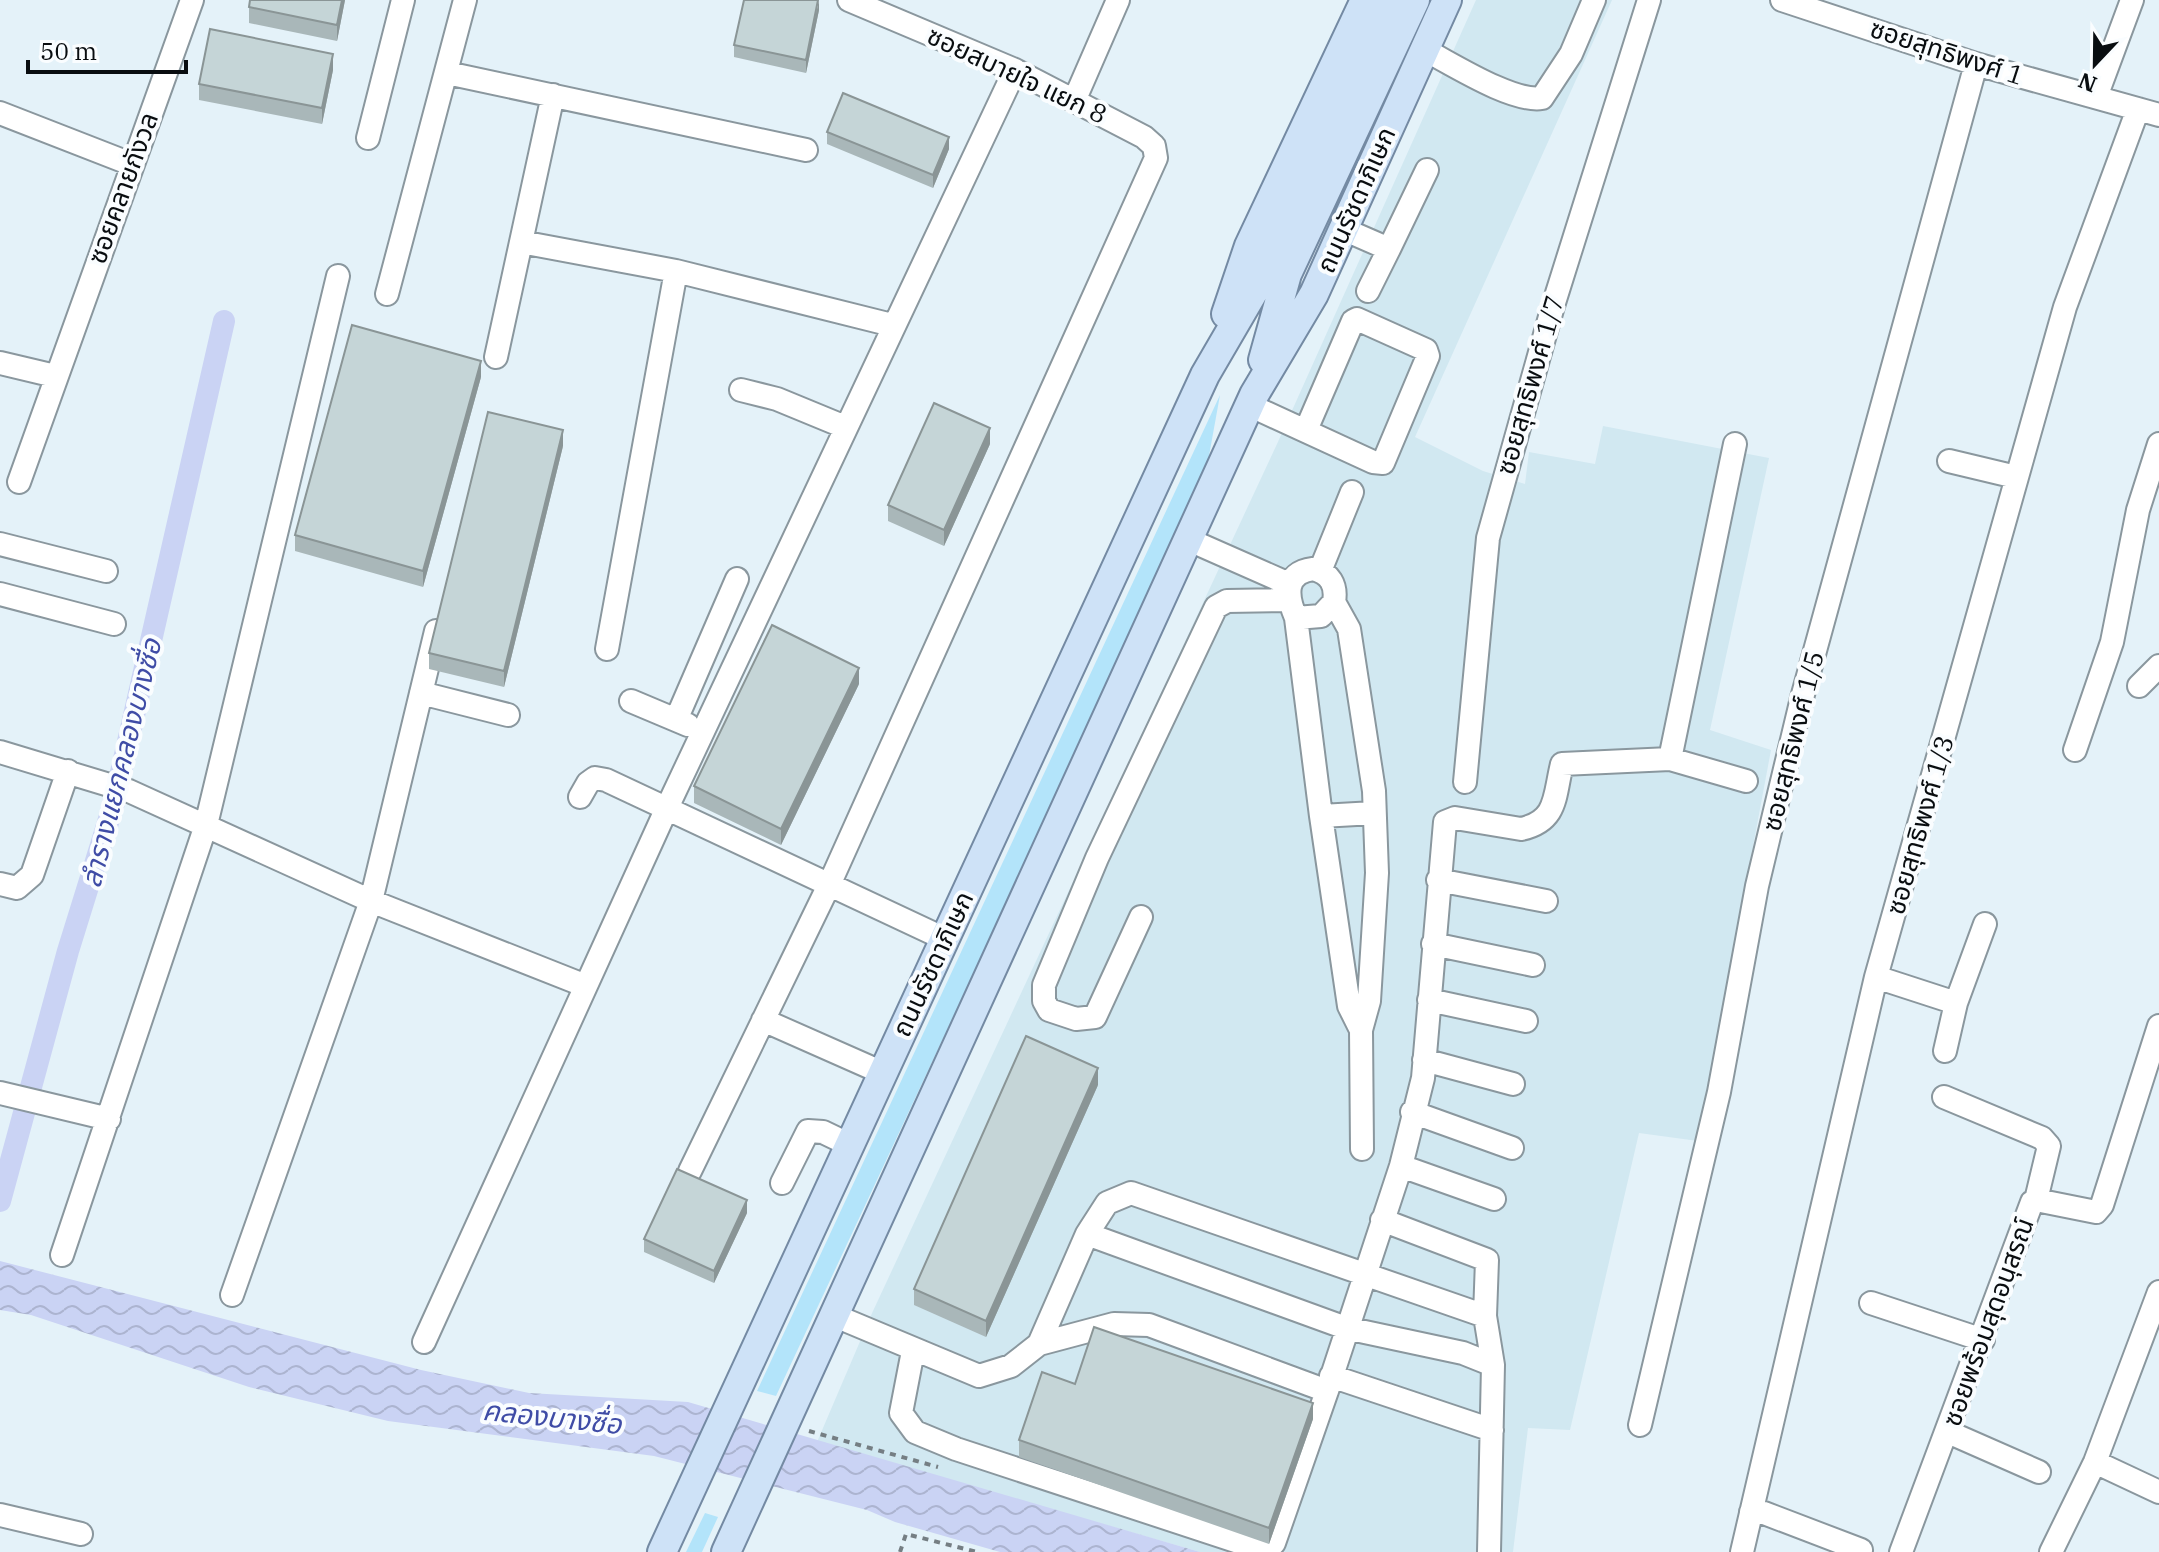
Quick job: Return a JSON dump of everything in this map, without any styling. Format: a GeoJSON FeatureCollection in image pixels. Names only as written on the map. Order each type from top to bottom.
{"type":"FeatureCollection","features":[{"type":"Feature","properties":{"kind":"main road","name":"ถนนรัชดาภิเษก"},"geometry":{"type":"LineString","coordinates":[[1205,375],[1249,246],[1365,0]]}},
{"type":"Feature","properties":{"kind":"main road","name":"ถนนรัชดาภิเษก"},"geometry":{"type":"LineString","coordinates":[[668,1540],[1205,375],[1269,265],[1391,0]]}},
{"type":"Feature","properties":{"kind":"main road","name":"ถนนรัชดาภิเษก"},"geometry":{"type":"LineString","coordinates":[[1251,400],[1287,274],[1415,0]]}},
{"type":"Feature","properties":{"kind":"main road","name":"ถนนรัชดาภิเษก"},"geometry":{"type":"LineString","coordinates":[[727,1550],[1251,400],[1314,294],[1447,0]]}},
{"type":"Feature","properties":{"kind":"street","name":"ซอยคลายกังวล"},"geometry":{"type":"LineString","coordinates":[[19,482],[192,0]]}},
{"type":"Feature","properties":{"kind":"street"},"geometry":{"type":"LineString","coordinates":[[368,138],[403,0]]}},
{"type":"Feature","properties":{"kind":"street"},"geometry":{"type":"LineString","coordinates":[[387,294],[465,0]]}},
{"type":"Feature","properties":{"kind":"street","name":"ซอยสบายใจ แยก 8"},"geometry":{"type":"LineString","coordinates":[[829,885],[1156,158],[1154,146],[1144,137],[1015,70],[849,0]]}},
{"type":"Feature","properties":{"kind":"street"},"geometry":{"type":"LineString","coordinates":[[1074,101],[1118,0]]}},
{"type":"Feature","properties":{"kind":"street"},"geometry":{"type":"LineString","coordinates":[[1425,50],[1508,91],[1534,99],[1542,98],[1571,54],[1594,0]]}},
{"type":"Feature","properties":{"kind":"street","name":"ซอยสุทธิพงศ์ 1/7"},"geometry":{"type":"LineString","coordinates":[[1465,782],[1488,538],[1553,306],[1649,0]]}},
{"type":"Feature","properties":{"kind":"street","name":"ซอยสุทธิพงศ์ 1"},"geometry":{"type":"LineString","coordinates":[[1782,0],[1976,64],[2149,112]]}},
{"type":"Feature","properties":{"kind":"street"},"geometry":{"type":"LineString","coordinates":[[2096,97],[2132,0]]}},
{"type":"Feature","properties":{"kind":"street","name":"ซอยสุทธิพงศ์ 1/5"},"geometry":{"type":"LineString","coordinates":[[1640,1425],[1719,1092],[1757,886],[1798,713],[1976,64]]}},
{"type":"Feature","properties":{"kind":"street"},"geometry":{"type":"LineString","coordinates":[[424,1342],[666,810],[892,325],[1015,70]]}},
{"type":"Feature","properties":{"kind":"street"},"geometry":{"type":"LineString","coordinates":[[447,73],[806,150]]}},
{"type":"Feature","properties":{"kind":"street"},"geometry":{"type":"LineString","coordinates":[[496,357],[553,95]]}},
{"type":"Feature","properties":{"kind":"street","name":"ซอยสุทธิพงศ์ 1/3"},"geometry":{"type":"LineString","coordinates":[[1742,1552],[1876,977],[1937,770],[2016,477],[2065,307],[2149,112]]}},
{"type":"Feature","properties":{"kind":"street"},"geometry":{"type":"LineString","coordinates":[[0,113],[131,164]]}},
{"type":"Feature","properties":{"kind":"street"},"geometry":{"type":"LineString","coordinates":[[1368,291],[1427,170]]}},
{"type":"Feature","properties":{"kind":"street"},"geometry":{"type":"LineString","coordinates":[[1343,229],[1389,249]]}},
{"type":"Feature","properties":{"kind":"street"},"geometry":{"type":"LineString","coordinates":[[521,242],[676,271],[892,325]]}},
{"type":"Feature","properties":{"kind":"street"},"geometry":{"type":"LineString","coordinates":[[607,649],[676,271]]}},
{"type":"Feature","properties":{"kind":"street"},"geometry":{"type":"LineString","coordinates":[[62,1255],[206,825],[338,276]]}},
{"type":"Feature","properties":{"kind":"street"},"geometry":{"type":"LineString","coordinates":[[1251,400],[1306,430],[1373,462],[1383,463],[1428,356],[1426,350],[1357,319],[1353,321],[1306,430]]}},
{"type":"Feature","properties":{"kind":"street"},"geometry":{"type":"LineString","coordinates":[[0,363],[55,376]]}},
{"type":"Feature","properties":{"kind":"street"},"geometry":{"type":"LineString","coordinates":[[741,390],[777,399],[845,427]]}},
{"type":"Feature","properties":{"kind":"street"},"geometry":{"type":"LineString","coordinates":[[1670,759],[1735,444]]}},
{"type":"Feature","properties":{"kind":"street"},"geometry":{"type":"LineString","coordinates":[[2075,750],[2112,642],[2148,511],[2159,444]]}},
{"type":"Feature","properties":{"kind":"street"},"geometry":{"type":"LineString","coordinates":[[1949,461],[2016,477]]}},
{"type":"Feature","properties":{"kind":"street"},"geometry":{"type":"LineString","coordinates":[[1320,571],[1352,492]]}},
{"type":"Feature","properties":{"kind":"street"},"geometry":{"type":"LineString","coordinates":[[1187,539],[1321,616],[1334,602]]}},
{"type":"Feature","properties":{"kind":"street"},"geometry":{"type":"LineString","coordinates":[[0,544],[106,571]]}},
{"type":"Feature","properties":{"kind":"street"},"geometry":{"type":"LineString","coordinates":[[1320,571],[1298,573],[1291,601],[1330,900],[1349,1006],[1361,1030]]}},
{"type":"Feature","properties":{"kind":"street"},"geometry":{"type":"LineString","coordinates":[[1320,571],[1333,584],[1334,602],[1349,629],[1374,813],[1377,887],[1369,1001],[1361,1030],[1362,1149]]}},
{"type":"Feature","properties":{"kind":"street"},"geometry":{"type":"LineString","coordinates":[[676,720],[737,579]]}},
{"type":"Feature","properties":{"kind":"street"},"geometry":{"type":"LineString","coordinates":[[0,594],[114,624]]}},
{"type":"Feature","properties":{"kind":"street"},"geometry":{"type":"LineString","coordinates":[[1141,917],[1095,1017],[1076,1019],[1049,1010],[1044,1001],[1044,985],[1097,858],[1216,607],[1227,601],[1291,601]]}},
{"type":"Feature","properties":{"kind":"street"},"geometry":{"type":"LineString","coordinates":[[232,1295],[371,901],[443,603]]}},
{"type":"Feature","properties":{"kind":"street"},"geometry":{"type":"LineString","coordinates":[[2139,686],[2159,666]]}},
{"type":"Feature","properties":{"kind":"street"},"geometry":{"type":"LineString","coordinates":[[421,693],[508,715]]}},
{"type":"Feature","properties":{"kind":"street"},"geometry":{"type":"LineString","coordinates":[[631,701],[703,731]]}},
{"type":"Feature","properties":{"kind":"street"},"geometry":{"type":"LineString","coordinates":[[0,752],[120,788],[371,901],[586,986]]}},
{"type":"Feature","properties":{"kind":"street"},"geometry":{"type":"LineString","coordinates":[[913,1351],[901,1413],[915,1432],[956,1449],[1266,1551],[1272,1547],[1401,1166],[1424,1060],[1445,822],[1449,819],[1529,828],[1543,823],[1550,814],[1562,764],[1670,759],[1746,781]]}},
{"type":"Feature","properties":{"kind":"street"},"geometry":{"type":"LineString","coordinates":[[0,884],[17,888],[32,875],[68,771]]}},
{"type":"Feature","properties":{"kind":"street"},"geometry":{"type":"LineString","coordinates":[[580,797],[595,778],[945,939]]}},
{"type":"Feature","properties":{"kind":"street"},"geometry":{"type":"LineString","coordinates":[[1321,816],[1374,813]]}},
{"type":"Feature","properties":{"kind":"street"},"geometry":{"type":"LineString","coordinates":[[1438,880],[1546,901]]}},
{"type":"Feature","properties":{"kind":"street"},"geometry":{"type":"LineString","coordinates":[[690,1171],[829,885]]}},
{"type":"Feature","properties":{"kind":"street"},"geometry":{"type":"LineString","coordinates":[[1945,1051],[1956,1003],[1985,924]]}},
{"type":"Feature","properties":{"kind":"street"},"geometry":{"type":"LineString","coordinates":[[1433,944],[1533,965]]}},
{"type":"Feature","properties":{"kind":"street"},"geometry":{"type":"LineString","coordinates":[[1876,977],[1956,1003]]}},
{"type":"Feature","properties":{"kind":"street"},"geometry":{"type":"LineString","coordinates":[[1429,1000],[1526,1021]]}},
{"type":"Feature","properties":{"kind":"street"},"geometry":{"type":"LineString","coordinates":[[763,1020],[883,1073]]}},
{"type":"Feature","properties":{"kind":"street","name":"ซอยพร้อมสุดอนุสรณ์"},"geometry":{"type":"LineString","coordinates":[[1901,1552],[2036,1200],[2096,1212],[2102,1205],[2159,1026]]}},
{"type":"Feature","properties":{"kind":"street"},"geometry":{"type":"LineString","coordinates":[[1424,1060],[1513,1084]]}},
{"type":"Feature","properties":{"kind":"street"},"geometry":{"type":"LineString","coordinates":[[0,1093],[109,1119]]}},
{"type":"Feature","properties":{"kind":"street"},"geometry":{"type":"LineString","coordinates":[[1944,1097],[2042,1138],[2049,1146],[2036,1200]]}},
{"type":"Feature","properties":{"kind":"street"},"geometry":{"type":"LineString","coordinates":[[1412,1112],[1512,1148]]}},
{"type":"Feature","properties":{"kind":"street"},"geometry":{"type":"LineString","coordinates":[[782,1183],[808,1131],[823,1132],[850,1145]]}},
{"type":"Feature","properties":{"kind":"street"},"geometry":{"type":"LineString","coordinates":[[1401,1166],[1494,1199]]}},
{"type":"Feature","properties":{"kind":"street"},"geometry":{"type":"LineString","coordinates":[[1039,1344],[1087,1234],[1107,1203],[1131,1193],[1485,1316]]}},
{"type":"Feature","properties":{"kind":"street"},"geometry":{"type":"LineString","coordinates":[[1382,1220],[1487,1260],[1485,1316],[1493,1365],[1489,1552]]}},
{"type":"Feature","properties":{"kind":"street"},"geometry":{"type":"LineString","coordinates":[[1087,1234],[1346,1328],[1463,1353],[1493,1365]]}},
{"type":"Feature","properties":{"kind":"street"},"geometry":{"type":"LineString","coordinates":[[2051,1552],[2152,1336],[2159,1292]]}},
{"type":"Feature","properties":{"kind":"street"},"geometry":{"type":"LineString","coordinates":[[1871,1303],[1983,1340]]}},
{"type":"Feature","properties":{"kind":"street"},"geometry":{"type":"LineString","coordinates":[[833,1315],[979,1376],[1011,1366],[1039,1344],[1114,1324],[1149,1325],[1329,1384],[1492,1430]]}},
{"type":"Feature","properties":{"kind":"street"},"geometry":{"type":"LineString","coordinates":[[1948,1432],[2039,1472]]}},
{"type":"Feature","properties":{"kind":"street"},"geometry":{"type":"LineString","coordinates":[[2095,1462],[2159,1492]]}},
{"type":"Feature","properties":{"kind":"street"},"geometry":{"type":"LineString","coordinates":[[1751,1512],[1764,1513],[1861,1550]]}},
{"type":"Feature","properties":{"kind":"street"},"geometry":{"type":"LineString","coordinates":[[0,1515],[81,1534]]}},
{"type":"Feature","properties":{"kind":"path"},"geometry":{"type":"LineString","coordinates":[[900,1552],[906,1534],[977,1552]]}},
{"type":"Feature","properties":{"kind":"shaded area"},"geometry":{"type":"Polygon","coordinates":[[[1476,0],[1612,0],[1415,437],[1483,471],[1525,484],[1529,452],[1595,464],[1603,426],[1769,458],[1710,730],[1771,750],[1698,1141],[1639,1133],[1570,1430],[1528,1428],[1513,1552],[1200,1552],[817,1442],[873,1311],[1277,444],[1476,0]]]}},
{"type":"Feature","properties":{"kind":"shaded area"},"geometry":{"type":"Polygon","coordinates":[[[1220,395],[1205,478],[776,1396],[757,1391],[1220,395]]]}},
{"type":"Feature","properties":{"kind":"shaded area"},"geometry":{"type":"Polygon","coordinates":[[[705,1513],[718,1517],[702,1552],[686,1552],[705,1513]]]}},
{"type":"Feature","properties":{"kind":"water","name":"คลองบางซื่อ"},"geometry":{"type":"Polygon","coordinates":[[[0,1261],[421,1370],[529,1393],[688,1402],[1200,1552],[1000,1552],[895,1522],[867,1510],[654,1456],[388,1421],[249,1387],[31,1315],[0,1310],[0,1261]]]}},
{"type":"Feature","properties":{"kind":"building"},"geometry":{"type":"Polygon","coordinates":[[[250,0],[342,0],[337,25],[249,7],[250,0]]]}},
{"type":"Feature","properties":{"kind":"building"},"geometry":{"type":"Polygon","coordinates":[[[744,0],[818,0],[806,60],[734,45],[744,0]]]}},
{"type":"Feature","properties":{"kind":"building"},"geometry":{"type":"Polygon","coordinates":[[[210,29],[333,54],[322,108],[199,84],[210,29]]]}},
{"type":"Feature","properties":{"kind":"building"},"geometry":{"type":"Polygon","coordinates":[[[843,93],[949,137],[933,175],[827,132],[843,93]]]}},
{"type":"Feature","properties":{"kind":"building"},"geometry":{"type":"Polygon","coordinates":[[[352,325],[481,361],[423,571],[295,535],[352,325]]]}},
{"type":"Feature","properties":{"kind":"building"},"geometry":{"type":"Polygon","coordinates":[[[934,403],[990,428],[944,530],[888,505],[934,403]]]}},
{"type":"Feature","properties":{"kind":"building"},"geometry":{"type":"Polygon","coordinates":[[[488,412],[563,430],[504,671],[429,653],[488,412]]]}},
{"type":"Feature","properties":{"kind":"building"},"geometry":{"type":"Polygon","coordinates":[[[772,625],[859,668],[781,829],[694,786],[772,625]]]}},
{"type":"Feature","properties":{"kind":"building"},"geometry":{"type":"Polygon","coordinates":[[[1026,1036],[1098,1068],[986,1321],[914,1289],[1026,1036]]]}},
{"type":"Feature","properties":{"kind":"building"},"geometry":{"type":"Polygon","coordinates":[[[677,1169],[747,1200],[714,1271],[644,1239],[677,1169]]]}},
{"type":"Feature","properties":{"kind":"building"},"geometry":{"type":"Polygon","coordinates":[[[1094,1327],[1313,1403],[1269,1528],[1019,1440],[1042,1372],[1075,1384],[1094,1327]]]}},
{"type":"Feature","properties":{"kind":"waterway","name":"ลำรางแยกคลองบางซื่อ"},"geometry":{"type":"LineString","coordinates":[[0,1201],[68,951],[114,803],[224,321]]}}]}
